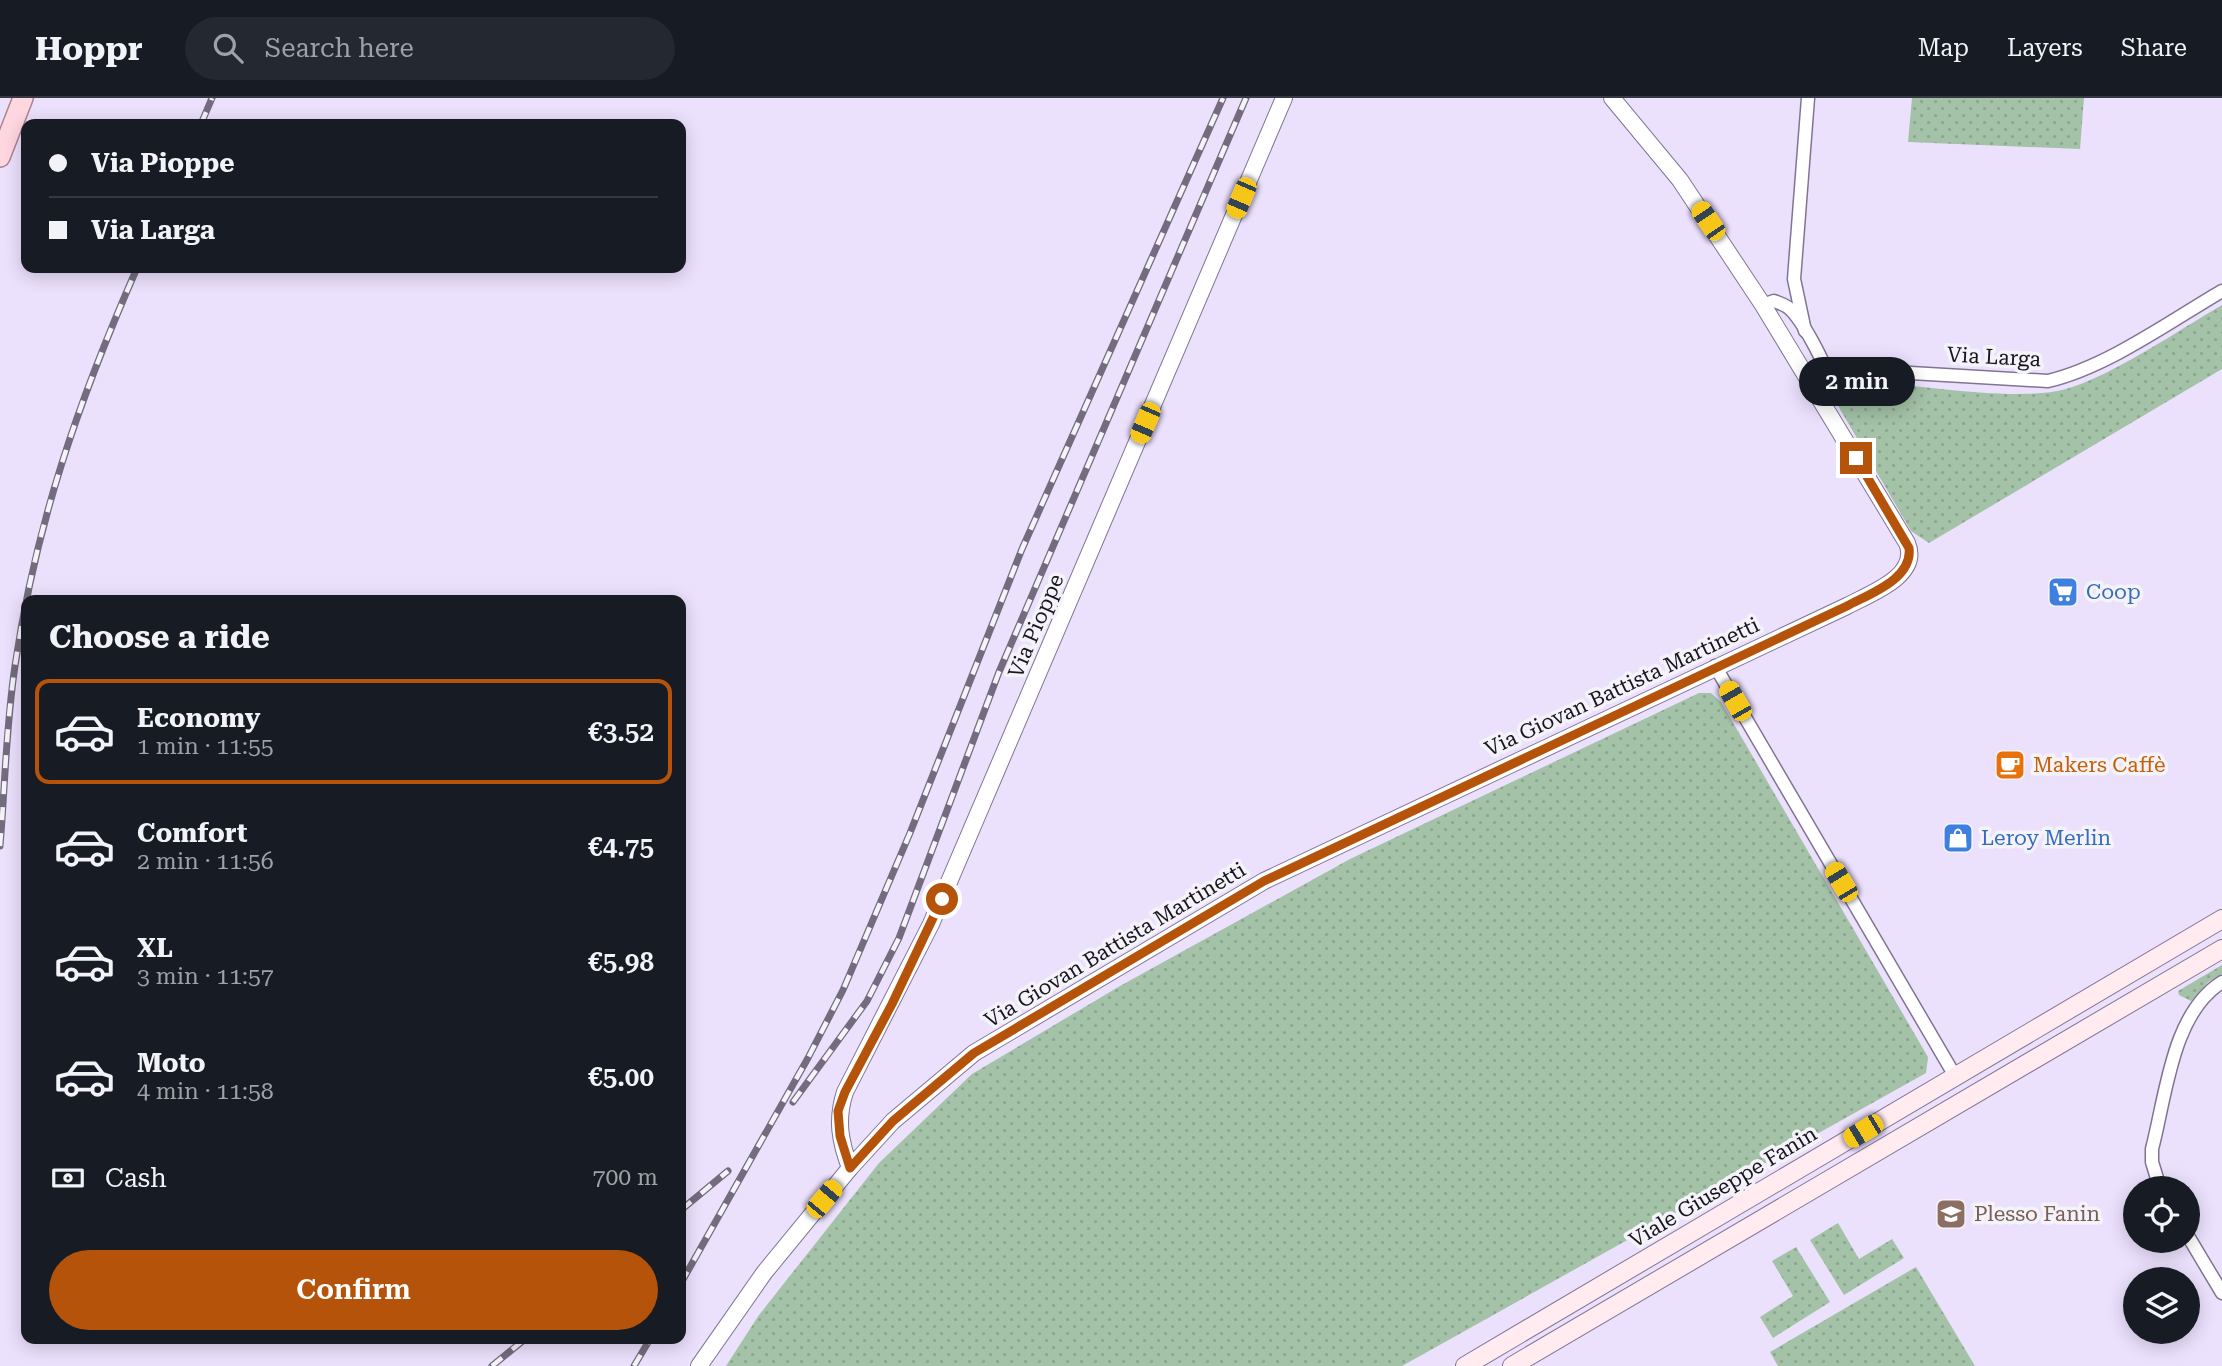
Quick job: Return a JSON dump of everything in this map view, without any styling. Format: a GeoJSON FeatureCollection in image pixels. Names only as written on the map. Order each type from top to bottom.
{"type":"FeatureCollection","features":[{"type":"Feature","properties":{"kind":"main road"},"geometry":{"type":"LineString","coordinates":[[0,157],[23,98]]}},
{"type":"Feature","properties":{"kind":"main road","name":"Viale Giuseppe Fanin"},"geometry":{"type":"LineString","coordinates":[[1465,1366],[2222,919]]}},
{"type":"Feature","properties":{"kind":"main road"},"geometry":{"type":"LineString","coordinates":[[1512,1366],[2222,949]]}},
{"type":"Feature","properties":{"kind":"street","name":"Via Pioppe"},"geometry":{"type":"LineString","coordinates":[[850,1168],[840,1136],[838,1111],[845,1092],[931,924],[1284,98]]}},
{"type":"Feature","properties":{"kind":"street"},"geometry":{"type":"LineString","coordinates":[[1612,98],[1680,180],[1818,394],[1828,377],[1826,368],[1805,331],[1790,308],[1774,301],[1763,305]]}},
{"type":"Feature","properties":{"kind":"street"},"geometry":{"type":"LineString","coordinates":[[1805,331],[1794,279],[1808,98]]}},
{"type":"Feature","properties":{"kind":"street","name":"Via Larga"},"geometry":{"type":"LineString","coordinates":[[1826,368],[2048,381],[2070,376],[2094,365],[2222,291]]}},
{"type":"Feature","properties":{"kind":"street","name":"Via Giovan Battista Martinetti"},"geometry":{"type":"LineString","coordinates":[[699,1366],[764,1273],[850,1168],[893,1121],[974,1053],[1264,881],[1714,666],[1847,606],[1888,583],[1905,569],[1910,555],[1907,543],[1818,394]]}},
{"type":"Feature","properties":{"kind":"street"},"geometry":{"type":"LineString","coordinates":[[1714,666],[1955,1076]]}},
{"type":"Feature","properties":{"kind":"street"},"geometry":{"type":"LineString","coordinates":[[2156,1176],[2152,1149],[2177,1048],[2193,1008],[2201,998],[2222,982]]}},
{"type":"Feature","properties":{"kind":"street"},"geometry":{"type":"LineString","coordinates":[[2198,1253],[2222,1293]]}},
{"type":"Feature","properties":{"kind":"street"},"geometry":{"type":"LineString","coordinates":[[1584,1295],[1597,1315]]}},
{"type":"Feature","properties":{"kind":"green space"},"geometry":{"type":"Polygon","coordinates":[[[1912,98],[2084,98],[2080,149],[1908,142],[1912,98]]]}},
{"type":"Feature","properties":{"kind":"green space"},"geometry":{"type":"Polygon","coordinates":[[[2222,305],[2222,369],[1929,543],[1911,531],[1837,404],[1843,393],[1851,387],[1873,382],[1998,394],[2047,393],[2066,389],[2104,374],[2222,305]]]}},
{"type":"Feature","properties":{"kind":"green space"},"geometry":{"type":"Polygon","coordinates":[[[1699,693],[1711,693],[1721,702],[1928,1057],[1926,1073],[1402,1366],[726,1366],[759,1315],[879,1163],[972,1074],[1120,986],[1350,859],[1699,693]]]}},
{"type":"Feature","properties":{"kind":"green space"},"geometry":{"type":"Polygon","coordinates":[[[2222,965],[2222,974],[2208,982],[2191,1001],[2179,995],[2178,991],[2222,965]]]}},
{"type":"Feature","properties":{"kind":"green space"},"geometry":{"type":"Polygon","coordinates":[[[1838,1223],[1859,1259],[1892,1239],[1904,1258],[1844,1295],[1810,1240],[1838,1223]]]}},
{"type":"Feature","properties":{"kind":"green space"},"geometry":{"type":"Polygon","coordinates":[[[1796,1247],[1830,1302],[1773,1338],[1760,1317],[1793,1296],[1772,1261],[1796,1247]]]}},
{"type":"Feature","properties":{"kind":"green space"},"geometry":{"type":"Polygon","coordinates":[[[1916,1267],[1975,1366],[1778,1366],[1770,1352],[1916,1267]]]}},
{"type":"Feature","properties":{"kind":"railway"},"geometry":{"type":"LineString","coordinates":[[203,119],[212,98]]}},
{"type":"Feature","properties":{"kind":"railway"},"geometry":{"type":"LineString","coordinates":[[686,1274],[808,1058],[843,990],[910,833],[1022,549],[1223,98]]}},
{"type":"Feature","properties":{"kind":"railway"},"geometry":{"type":"LineString","coordinates":[[793,1102],[867,1001],[899,938],[999,672],[1246,98]]}},
{"type":"Feature","properties":{"kind":"railway"},"geometry":{"type":"LineString","coordinates":[[28,595],[48,512],[78,414],[135,273]]}},
{"type":"Feature","properties":{"kind":"railway"},"geometry":{"type":"LineString","coordinates":[[0,846],[12,688],[21,632]]}},
{"type":"Feature","properties":{"kind":"railway"},"geometry":{"type":"LineString","coordinates":[[686,1206],[728,1171]]}},
{"type":"Feature","properties":{"kind":"railway"},"geometry":{"type":"LineString","coordinates":[[492,1366],[519,1344]]}},
{"type":"Feature","properties":{"kind":"railway"},"geometry":{"type":"LineString","coordinates":[[634,1366],[647,1344]]}},
{"type":"Feature","properties":{"kind":"place","name":"Coop"},"geometry":{"type":"Point","coordinates":[2063,592]}},
{"type":"Feature","properties":{"kind":"place","name":"Makers Caffè"},"geometry":{"type":"Point","coordinates":[2010,765]}},
{"type":"Feature","properties":{"kind":"place","name":"Leroy Merlin"},"geometry":{"type":"Point","coordinates":[1958,838]}},
{"type":"Feature","properties":{"kind":"place","name":"Plesso Fanin"},"geometry":{"type":"Point","coordinates":[1951,1214]}},
{"type":"Feature","properties":{"kind":"route"},"geometry":{"type":"LineString","coordinates":[[942,899],[838,1111],[840,1136],[850,1168],[893,1121],[937,1081],[974,1053],[1264,881],[1328,848],[1847,606],[1888,583],[1905,569],[1910,555],[1909,548],[1856,458]]}}]}
